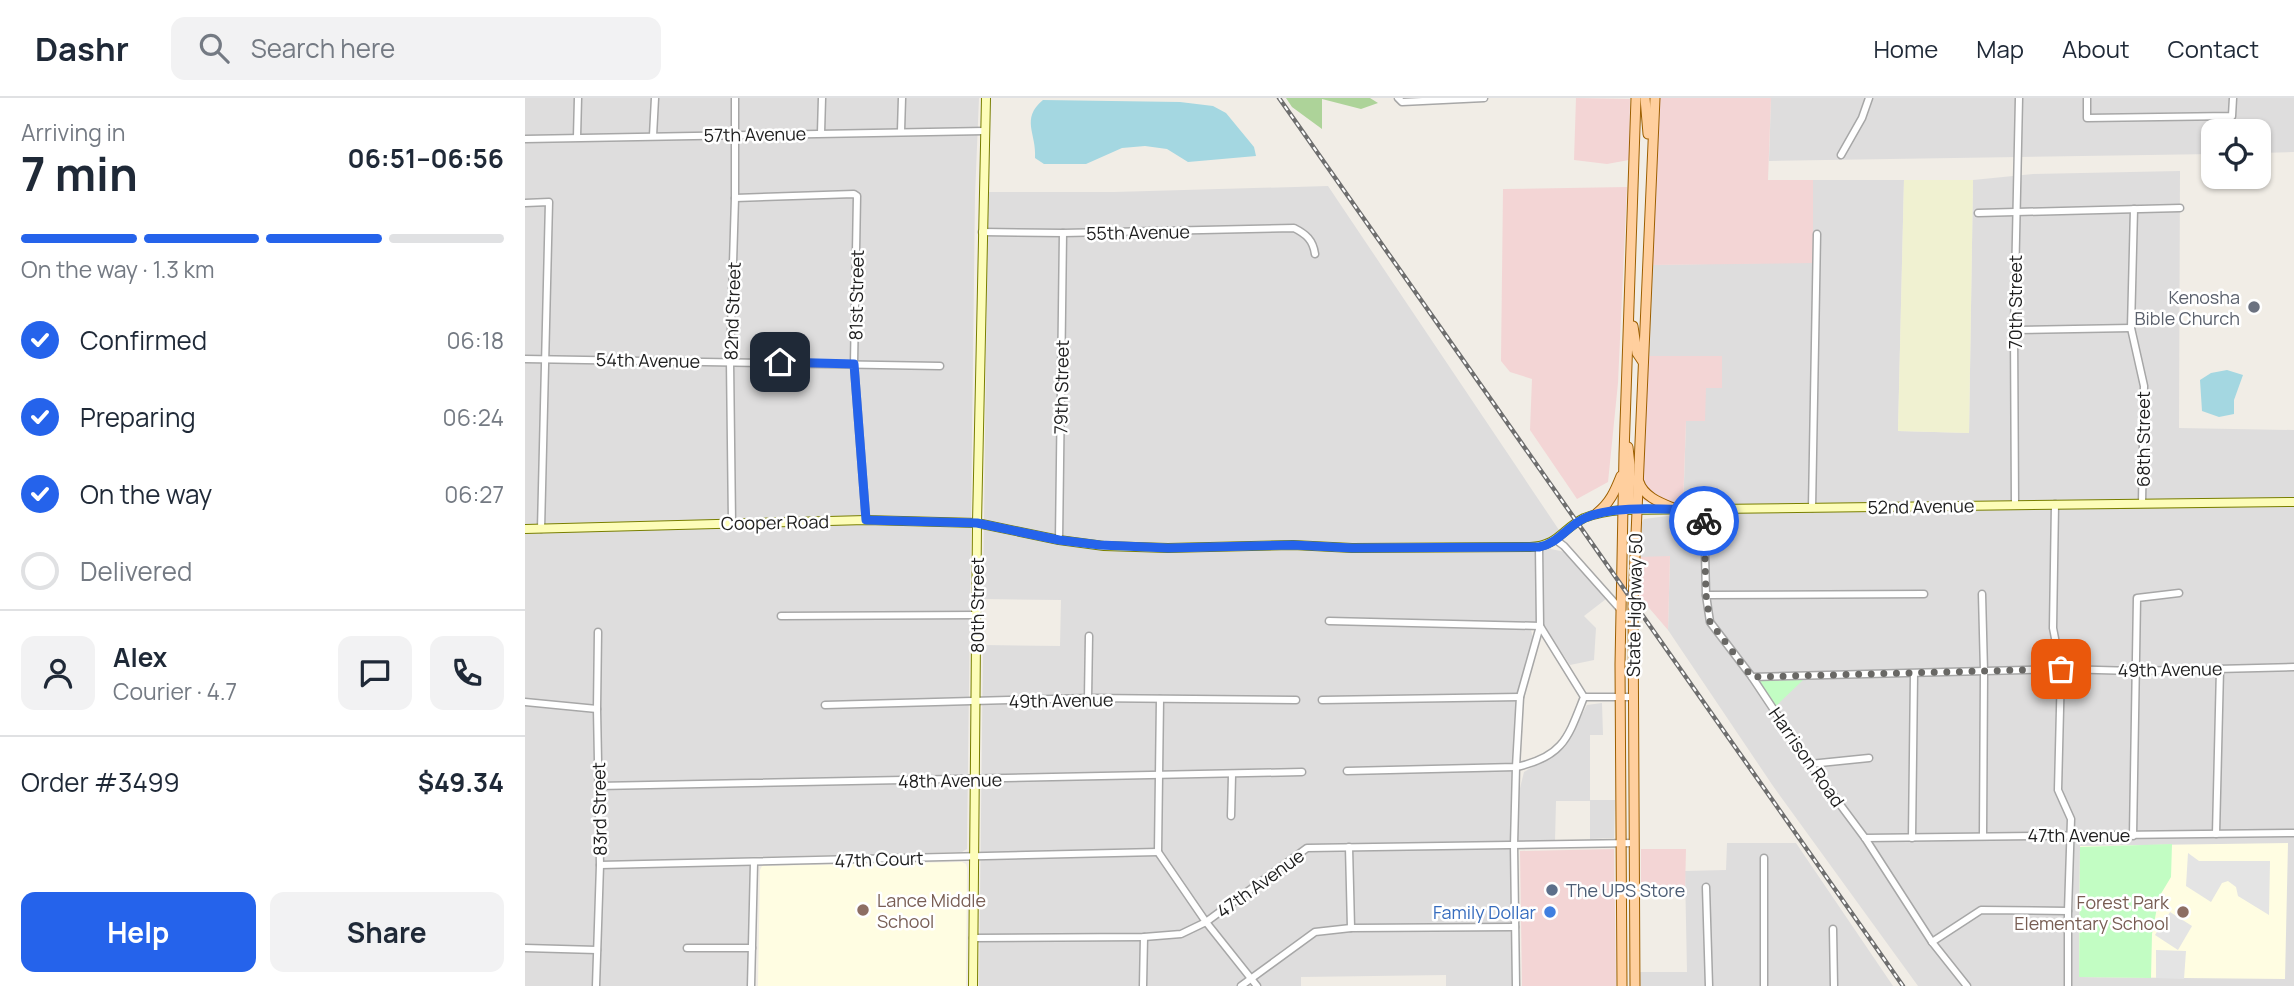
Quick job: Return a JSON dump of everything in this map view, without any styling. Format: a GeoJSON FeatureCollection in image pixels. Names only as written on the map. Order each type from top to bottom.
{"type":"FeatureCollection","features":[{"type":"Feature","properties":{"kind":"main road","name":"State Highway 50"},"geometry":{"type":"LineString","coordinates":[[1622,986],[1620,697],[1623,471],[1636,98]]}},
{"type":"Feature","properties":{"kind":"main road"},"geometry":{"type":"LineString","coordinates":[[1645,98],[1651,181]]}},
{"type":"Feature","properties":{"kind":"main road","name":"State Highway 50"},"geometry":{"type":"LineString","coordinates":[[1635,986],[1634,587],[1655,98]]}},
{"type":"Feature","properties":{"kind":"main road"},"geometry":{"type":"LineString","coordinates":[[1630,307],[1637,353],[1643,362]]}},
{"type":"Feature","properties":{"kind":"main road"},"geometry":{"type":"LineString","coordinates":[[1625,428],[1630,465],[1629,504],[1636,510]]}},
{"type":"Feature","properties":{"kind":"main road"},"geometry":{"type":"LineString","coordinates":[[1597,513],[1606,507],[1613,496],[1623,471]]}},
{"type":"Feature","properties":{"kind":"main road"},"geometry":{"type":"LineString","coordinates":[[1637,478],[1640,488],[1651,497],[1678,510]]}},
{"type":"Feature","properties":{"kind":"main road"},"geometry":{"type":"LineString","coordinates":[[1623,510],[1628,519],[1629,564],[1634,587]]}},
{"type":"Feature","properties":{"kind":"street"},"geometry":{"type":"LineString","coordinates":[[577,137],[578,98]]}},
{"type":"Feature","properties":{"kind":"street"},"geometry":{"type":"LineString","coordinates":[[653,136],[655,98]]}},
{"type":"Feature","properties":{"kind":"street","name":"82nd Street"},"geometry":{"type":"LineString","coordinates":[[732,523],[730,361],[735,98]]}},
{"type":"Feature","properties":{"kind":"street"},"geometry":{"type":"LineString","coordinates":[[821,133],[822,98]]}},
{"type":"Feature","properties":{"kind":"street"},"geometry":{"type":"LineString","coordinates":[[901,131],[902,98]]}},
{"type":"Feature","properties":{"kind":"street","name":"80th Street"},"geometry":{"type":"LineString","coordinates":[[973,986],[977,523],[986,98]]}},
{"type":"Feature","properties":{"kind":"street"},"geometry":{"type":"LineString","coordinates":[[1398,98],[1402,102],[1483,98]]}},
{"type":"Feature","properties":{"kind":"street"},"geometry":{"type":"LineString","coordinates":[[1840,155],[1862,118],[1869,98]]}},
{"type":"Feature","properties":{"kind":"street","name":"70th Street"},"geometry":{"type":"LineString","coordinates":[[2015,505],[2014,330],[2018,98]]}},
{"type":"Feature","properties":{"kind":"street"},"geometry":{"type":"LineString","coordinates":[[2087,98],[2087,118],[2232,116],[2233,98]]}},
{"type":"Feature","properties":{"kind":"street","name":"57th Avenue"},"geometry":{"type":"LineString","coordinates":[[525,139],[985,131]]}},
{"type":"Feature","properties":{"kind":"street","name":"81st Street"},"geometry":{"type":"LineString","coordinates":[[735,198],[857,196],[854,364],[866,520]]}},
{"type":"Feature","properties":{"kind":"street"},"geometry":{"type":"LineString","coordinates":[[525,203],[549,202],[541,529]]}},
{"type":"Feature","properties":{"kind":"street"},"geometry":{"type":"LineString","coordinates":[[1978,213],[2181,208]]}},
{"type":"Feature","properties":{"kind":"street","name":"68th Street"},"geometry":{"type":"LineString","coordinates":[[2134,209],[2131,328],[2144,386],[2142,503]]}},
{"type":"Feature","properties":{"kind":"street","name":"55th Avenue"},"geometry":{"type":"LineString","coordinates":[[982,232],[1294,228],[1306,235],[1314,246],[1315,254]]}},
{"type":"Feature","properties":{"kind":"street","name":"79th Street"},"geometry":{"type":"LineString","coordinates":[[1059,540],[1063,233]]}},
{"type":"Feature","properties":{"kind":"street"},"geometry":{"type":"LineString","coordinates":[[1812,508],[1817,234]]}},
{"type":"Feature","properties":{"kind":"street"},"geometry":{"type":"LineString","coordinates":[[2014,330],[2131,328]]}},
{"type":"Feature","properties":{"kind":"street","name":"54th Avenue"},"geometry":{"type":"LineString","coordinates":[[525,359],[940,366]]}},
{"type":"Feature","properties":{"kind":"street","name":"52nd Avenue"},"geometry":{"type":"LineString","coordinates":[[1556,541],[1577,522],[1597,513],[1623,510],[2294,502]]}},
{"type":"Feature","properties":{"kind":"street"},"geometry":{"type":"LineString","coordinates":[[2055,504],[2053,628],[2061,669],[2059,790],[2071,819],[2068,986]]}},
{"type":"Feature","properties":{"kind":"street","name":"Harrison Road"},"geometry":{"type":"LineString","coordinates":[[1704,510],[1706,595],[1710,622],[1865,838],[1932,942],[1967,986]]}},
{"type":"Feature","properties":{"kind":"street","name":"Cooper Road"},"geometry":{"type":"LineString","coordinates":[[525,529],[866,520],[977,523],[1059,540],[1168,548],[1293,545],[1352,548],[1539,547],[1556,541]]}},
{"type":"Feature","properties":{"kind":"street"},"geometry":{"type":"LineString","coordinates":[[1556,541],[1564,546],[1621,610]]}},
{"type":"Feature","properties":{"kind":"street"},"geometry":{"type":"LineString","coordinates":[[1516,986],[1516,767],[1520,696],[1540,626],[1539,547]]}},
{"type":"Feature","properties":{"kind":"street"},"geometry":{"type":"LineString","coordinates":[[2133,836],[2137,598],[2179,593]]}},
{"type":"Feature","properties":{"kind":"street"},"geometry":{"type":"LineString","coordinates":[[1706,595],[1924,594]]}},
{"type":"Feature","properties":{"kind":"street"},"geometry":{"type":"LineString","coordinates":[[1982,594],[1983,835]]}},
{"type":"Feature","properties":{"kind":"street"},"geometry":{"type":"LineString","coordinates":[[781,616],[978,615]]}},
{"type":"Feature","properties":{"kind":"street"},"geometry":{"type":"LineString","coordinates":[[1329,621],[1540,626]]}},
{"type":"Feature","properties":{"kind":"street"},"geometry":{"type":"LineString","coordinates":[[1540,626],[1584,697]]}},
{"type":"Feature","properties":{"kind":"street","name":"83rd Street"},"geometry":{"type":"LineString","coordinates":[[596,986],[600,865],[598,632]]}},
{"type":"Feature","properties":{"kind":"street"},"geometry":{"type":"LineString","coordinates":[[1087,698],[1089,636]]}},
{"type":"Feature","properties":{"kind":"street","name":"49th Avenue"},"geometry":{"type":"LineString","coordinates":[[1752,677],[2061,669],[2135,671],[2294,667]]}},
{"type":"Feature","properties":{"kind":"street"},"geometry":{"type":"LineString","coordinates":[[2216,834],[2220,669]]}},
{"type":"Feature","properties":{"kind":"street"},"geometry":{"type":"LineString","coordinates":[[1912,838],[1914,674]]}},
{"type":"Feature","properties":{"kind":"street"},"geometry":{"type":"LineString","coordinates":[[1322,700],[1520,696]]}},
{"type":"Feature","properties":{"kind":"street"},"geometry":{"type":"LineString","coordinates":[[1584,697],[1634,697]]}},
{"type":"Feature","properties":{"kind":"street"},"geometry":{"type":"LineString","coordinates":[[1347,771],[1516,767],[1536,763],[1564,743],[1584,697]]}},
{"type":"Feature","properties":{"kind":"street","name":"49th Avenue"},"geometry":{"type":"LineString","coordinates":[[825,705],[1087,698],[1296,699]]}},
{"type":"Feature","properties":{"kind":"street"},"geometry":{"type":"LineString","coordinates":[[1160,699],[1158,852],[1206,922],[1257,986]]}},
{"type":"Feature","properties":{"kind":"street"},"geometry":{"type":"LineString","coordinates":[[525,702],[597,709]]}},
{"type":"Feature","properties":{"kind":"street"},"geometry":{"type":"LineString","coordinates":[[1810,764],[1869,758]]}},
{"type":"Feature","properties":{"kind":"street","name":"48th Avenue"},"geometry":{"type":"LineString","coordinates":[[598,786],[1301,772]]}},
{"type":"Feature","properties":{"kind":"street"},"geometry":{"type":"LineString","coordinates":[[1231,816],[1233,775]]}},
{"type":"Feature","properties":{"kind":"street","name":"47th Avenue"},"geometry":{"type":"LineString","coordinates":[[1865,838],[2294,833]]}},
{"type":"Feature","properties":{"kind":"street","name":"47th Avenue"},"geometry":{"type":"LineString","coordinates":[[973,939],[1144,937],[1181,934],[1206,922],[1307,848],[1634,843]]}},
{"type":"Feature","properties":{"kind":"street"},"geometry":{"type":"LineString","coordinates":[[1349,847],[1351,928]]}},
{"type":"Feature","properties":{"kind":"street","name":"47th Court"},"geometry":{"type":"LineString","coordinates":[[600,865],[1158,852]]}},
{"type":"Feature","properties":{"kind":"street"},"geometry":{"type":"LineString","coordinates":[[1764,858],[1764,986]]}},
{"type":"Feature","properties":{"kind":"street"},"geometry":{"type":"LineString","coordinates":[[751,986],[754,863]]}},
{"type":"Feature","properties":{"kind":"street"},"geometry":{"type":"LineString","coordinates":[[1706,887],[1709,986]]}},
{"type":"Feature","properties":{"kind":"street"},"geometry":{"type":"LineString","coordinates":[[1932,942],[1981,910],[2068,911]]}},
{"type":"Feature","properties":{"kind":"street"},"geometry":{"type":"LineString","coordinates":[[1241,986],[1315,932],[1351,928],[1515,927]]}},
{"type":"Feature","properties":{"kind":"street"},"geometry":{"type":"LineString","coordinates":[[1833,929],[1835,986]]}},
{"type":"Feature","properties":{"kind":"street"},"geometry":{"type":"LineString","coordinates":[[1143,986],[1144,937]]}},
{"type":"Feature","properties":{"kind":"street"},"geometry":{"type":"LineString","coordinates":[[525,948],[597,950]]}},
{"type":"Feature","properties":{"kind":"street"},"geometry":{"type":"LineString","coordinates":[[687,948],[752,948]]}},
{"type":"Feature","properties":{"kind":"shaded area"},"geometry":{"type":"Polygon","coordinates":[[[525,98],[979,98],[975,196],[967,849],[962,852],[750,857],[749,986],[525,986],[525,98]]]}},
{"type":"Feature","properties":{"kind":"shaded area"},"geometry":{"type":"Polygon","coordinates":[[[1576,98],[1630,99],[1629,160],[1607,164],[1574,160],[1576,98]]]}},
{"type":"Feature","properties":{"kind":"shaded area"},"geometry":{"type":"Polygon","coordinates":[[[1658,98],[1771,98],[1768,180],[1813,180],[1813,263],[1652,265],[1658,98]]]}},
{"type":"Feature","properties":{"kind":"shaded area"},"geometry":{"type":"Polygon","coordinates":[[[1771,98],[2294,98],[2294,152],[2271,153],[2271,119],[2201,119],[2201,154],[1769,161],[1771,98]]]}},
{"type":"Feature","properties":{"kind":"shaded area"},"geometry":{"type":"Polygon","coordinates":[[[2180,171],[2179,428],[2294,430],[2294,986],[1918,986],[1773,786],[1668,630],[1670,557],[1639,557],[1640,526],[1644,519],[1683,514],[1686,421],[1706,388],[1721,388],[1722,356],[1648,356],[1652,265],[1818,262],[1819,232],[1813,232],[1813,180],[1904,180],[1898,431],[1969,433],[1973,180],[2033,174],[2180,171]]]}},
{"type":"Feature","properties":{"kind":"shaded area"},"geometry":{"type":"Polygon","coordinates":[[[1328,186],[1559,530],[1547,538],[1551,549],[1565,552],[1606,599],[1584,616],[1596,628],[1594,660],[1570,665],[1543,625],[1538,622],[1520,622],[1520,627],[1531,630],[1533,638],[1517,702],[1514,787],[1520,788],[1524,772],[1564,748],[1587,705],[1602,703],[1603,735],[1590,735],[1590,800],[1615,800],[1614,838],[1590,839],[1590,801],[1556,801],[1555,841],[1511,841],[1513,986],[1446,986],[1446,975],[1301,977],[1301,986],[979,986],[983,645],[1060,646],[1061,600],[983,599],[988,192],[1114,192],[1328,186]]]}},
{"type":"Feature","properties":{"kind":"shaded area"},"geometry":{"type":"Polygon","coordinates":[[[1627,187],[1618,383],[1608,482],[1577,499],[1530,430],[1532,379],[1510,372],[1501,361],[1503,189],[1627,187]]]}},
{"type":"Feature","properties":{"kind":"shaded area"},"geometry":{"type":"Polygon","coordinates":[[[1648,356],[1722,356],[1722,388],[1706,388],[1705,421],[1686,421],[1683,506],[1655,505],[1644,501],[1642,497],[1648,356]]]}},
{"type":"Feature","properties":{"kind":"shaded area"},"geometry":{"type":"Polygon","coordinates":[[[1670,556],[1668,630],[1638,595],[1639,557],[1670,556]]]}},
{"type":"Feature","properties":{"kind":"shaded area"},"geometry":{"type":"Polygon","coordinates":[[[1727,843],[1796,843],[1893,986],[1640,986],[1640,972],[1687,972],[1685,871],[1726,870],[1727,843]]]}},
{"type":"Feature","properties":{"kind":"shaded area","name":"Forest Park Elementary School"},"geometry":{"type":"Polygon","coordinates":[[[2288,843],[2285,979],[2079,977],[2080,846],[2288,843]]]}},
{"type":"Feature","properties":{"kind":"shaded area"},"geometry":{"type":"Polygon","coordinates":[[[1614,849],[1616,986],[1522,986],[1520,851],[1614,849]]]}},
{"type":"Feature","properties":{"kind":"shaded area"},"geometry":{"type":"Polygon","coordinates":[[[1641,849],[1686,849],[1685,891],[1641,892],[1641,849]]]}},
{"type":"Feature","properties":{"kind":"shaded area"},"geometry":{"type":"Polygon","coordinates":[[[2188,853],[2199,861],[2270,861],[2269,915],[2238,896],[2236,887],[2228,881],[2222,883],[2211,902],[2186,886],[2188,853]]]}},
{"type":"Feature","properties":{"kind":"shaded area","name":"Lance Middle School"},"geometry":{"type":"Polygon","coordinates":[[[962,862],[967,868],[966,986],[758,986],[762,866],[962,862]]]}},
{"type":"Feature","properties":{"kind":"shaded area"},"geometry":{"type":"Polygon","coordinates":[[[2170,912],[2192,926],[2178,950],[2155,935],[2170,912]]]}},
{"type":"Feature","properties":{"kind":"shaded area"},"geometry":{"type":"Polygon","coordinates":[[[2156,950],[2186,951],[2184,979],[2156,978],[2156,950]]]}},
{"type":"Feature","properties":{"kind":"green space"},"geometry":{"type":"Polygon","coordinates":[[[1286,98],[1370,98],[1378,103],[1361,109],[1322,99],[1322,129],[1292,107],[1286,98]]]}},
{"type":"Feature","properties":{"kind":"green space"},"geometry":{"type":"Polygon","coordinates":[[[1904,180],[1973,180],[1969,433],[1898,431],[1904,180]]]}},
{"type":"Feature","properties":{"kind":"green space"},"geometry":{"type":"Polygon","coordinates":[[[1803,680],[1775,707],[1760,681],[1803,680]]]}},
{"type":"Feature","properties":{"kind":"green space"},"geometry":{"type":"Polygon","coordinates":[[[2172,844],[2171,877],[2159,897],[2152,934],[2151,978],[2079,977],[2080,847],[2172,844]]]}},
{"type":"Feature","properties":{"kind":"water"},"geometry":{"type":"Polygon","coordinates":[[[1043,100],[1180,102],[1213,106],[1226,113],[1254,147],[1256,156],[1188,162],[1167,149],[1145,146],[1122,148],[1086,164],[1044,164],[1035,158],[1031,127],[1032,114],[1043,100]]]}},
{"type":"Feature","properties":{"kind":"water"},"geometry":{"type":"Polygon","coordinates":[[[2227,370],[2243,375],[2234,400],[2234,414],[2219,417],[2202,411],[2200,380],[2211,373],[2227,370]]]}},
{"type":"Feature","properties":{"kind":"railway"},"geometry":{"type":"LineString","coordinates":[[1279,98],[1903,986]]}},
{"type":"Feature","properties":{"kind":"way so far"},"geometry":{"type":"LineString","coordinates":[[1704,521],[1706,595],[1710,622],[1752,677],[2061,669]]}},
{"type":"Feature","properties":{"kind":"place","name":"Kenosha Bible Church"},"geometry":{"type":"Point","coordinates":[2254,307]}},
{"type":"Feature","properties":{"kind":"place","name":"The UPS Store"},"geometry":{"type":"Point","coordinates":[1552,890]}},
{"type":"Feature","properties":{"kind":"place","name":"Lance Middle School"},"geometry":{"type":"Point","coordinates":[863,910]}},
{"type":"Feature","properties":{"kind":"place","name":"Family Dollar"},"geometry":{"type":"Point","coordinates":[1550,912]}},
{"type":"Feature","properties":{"kind":"place","name":"Forest Park Elementary School"},"geometry":{"type":"Point","coordinates":[2183,912]}},
{"type":"Feature","properties":{"kind":"route"},"geometry":{"type":"LineString","coordinates":[[780,362],[854,364],[866,520],[977,523],[1059,540],[1168,548],[1294,545],[1352,548],[1539,547],[1556,541],[1577,522],[1597,513],[1623,510],[1704,510],[1704,521]]}}]}
